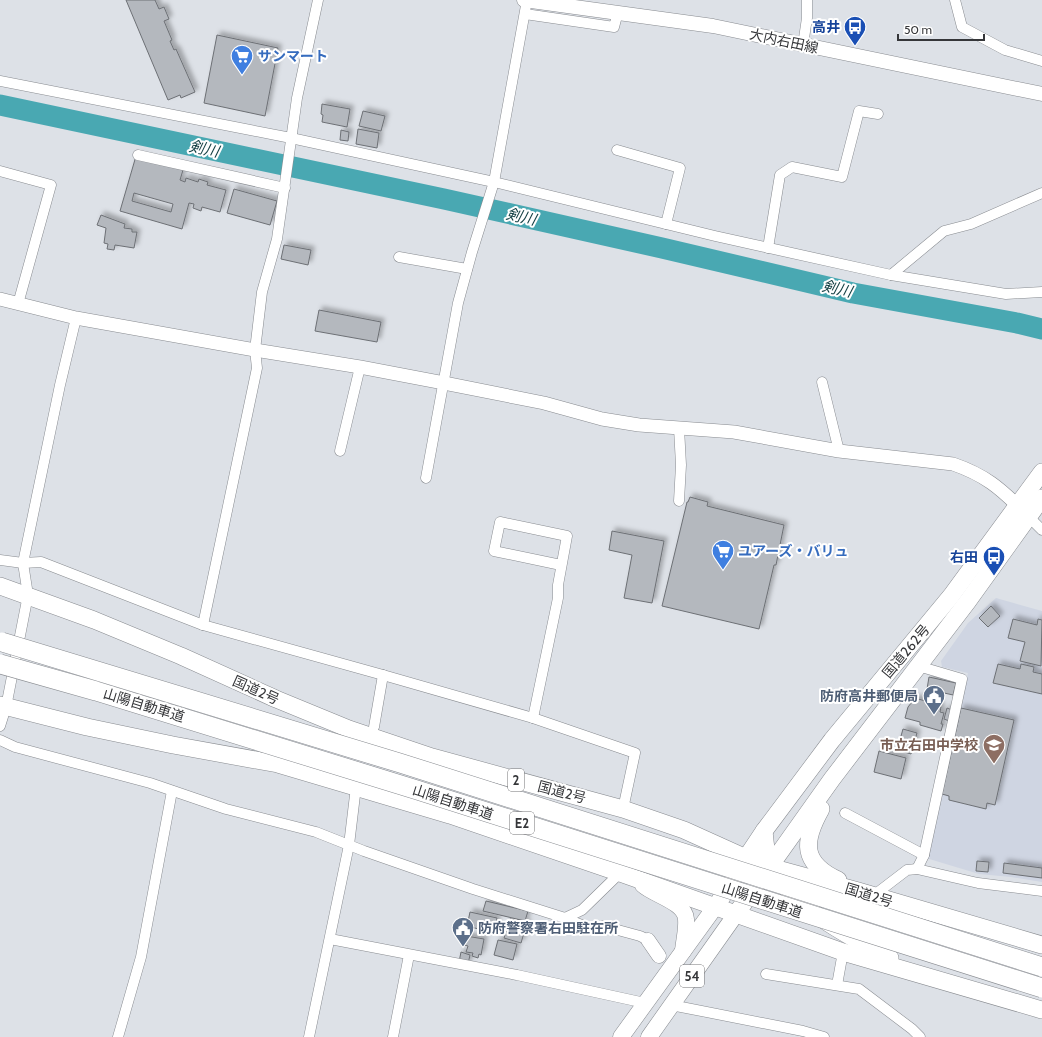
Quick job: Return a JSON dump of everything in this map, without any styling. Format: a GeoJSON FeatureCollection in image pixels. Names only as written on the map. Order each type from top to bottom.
{"type":"FeatureCollection","features":[{"type":"Feature","properties":{"kind":"highway","name":"国道262号"},"geometry":{"type":"LineString","coordinates":[[736,914],[832,779],[968,601],[1023,511],[1042,472]]}},
{"type":"Feature","properties":{"kind":"highway","name":"国道262号"},"geometry":{"type":"LineString","coordinates":[[715,907],[764,831],[832,740],[1023,511],[1042,498]]}},
{"type":"Feature","properties":{"kind":"highway","name":"国道2号"},"geometry":{"type":"LineString","coordinates":[[0,586],[94,620],[349,729],[432,757],[623,809],[684,830],[746,858],[1042,946]]}},
{"type":"Feature","properties":{"kind":"highway","name":"山陽自動車道"},"geometry":{"type":"LineString","coordinates":[[2,642],[408,765],[1042,967]]}},
{"type":"Feature","properties":{"kind":"highway","name":"山陽自動車道"},"geometry":{"type":"LineString","coordinates":[[0,664],[96,691],[425,792],[1042,988]]}},
{"type":"Feature","properties":{"kind":"highway"},"geometry":{"type":"LineString","coordinates":[[3,706],[116,733],[278,764],[450,815],[843,952],[1042,1010]]}},
{"type":"Feature","properties":{"kind":"highway"},"geometry":{"type":"LineString","coordinates":[[832,779],[827,797],[814,822],[807,843],[811,857],[819,868],[828,876],[866,893]]}},
{"type":"Feature","properties":{"kind":"highway"},"geometry":{"type":"LineString","coordinates":[[764,831],[771,866],[778,878],[798,900],[845,934],[926,976]]}},
{"type":"Feature","properties":{"kind":"main road","name":"大内右田線"},"geometry":{"type":"LineString","coordinates":[[525,5],[618,12],[712,26],[1042,94]]}},
{"type":"Feature","properties":{"kind":"main road"},"geometry":{"type":"LineString","coordinates":[[628,876],[648,890],[677,904],[686,917],[672,958],[648,940]]}},
{"type":"Feature","properties":{"kind":"main road","name":"54"},"geometry":{"type":"LineString","coordinates":[[621,1037],[645,1003],[672,958],[715,907]]}},
{"type":"Feature","properties":{"kind":"main road","name":"54"},"geometry":{"type":"LineString","coordinates":[[649,1037],[736,914]]}},
{"type":"Feature","properties":{"kind":"street"},"geometry":{"type":"LineString","coordinates":[[203,625],[257,368],[254,350],[262,292],[277,239],[297,98],[318,0]]}},
{"type":"Feature","properties":{"kind":"street"},"geometry":{"type":"LineString","coordinates":[[802,44],[807,18],[807,0]]}},
{"type":"Feature","properties":{"kind":"street"},"geometry":{"type":"LineString","coordinates":[[955,0],[962,27],[1005,50],[1042,61]]}},
{"type":"Feature","properties":{"kind":"street"},"geometry":{"type":"LineString","coordinates":[[426,478],[458,303],[494,182],[525,5]]}},
{"type":"Feature","properties":{"kind":"street"},"geometry":{"type":"LineString","coordinates":[[0,81],[494,182],[768,248],[891,275],[1006,294],[1042,292]]}},
{"type":"Feature","properties":{"kind":"street"},"geometry":{"type":"LineString","coordinates":[[768,248],[780,176],[792,166],[842,177],[859,111],[878,114]]}},
{"type":"Feature","properties":{"kind":"street"},"geometry":{"type":"LineString","coordinates":[[618,150],[680,168],[666,224]]}},
{"type":"Feature","properties":{"kind":"street"},"geometry":{"type":"LineString","coordinates":[[138,155],[285,184]]}},
{"type":"Feature","properties":{"kind":"street"},"geometry":{"type":"LineString","coordinates":[[0,171],[51,185],[18,304]]}},
{"type":"Feature","properties":{"kind":"street"},"geometry":{"type":"LineString","coordinates":[[891,275],[944,231],[970,224],[1042,193]]}},
{"type":"Feature","properties":{"kind":"street"},"geometry":{"type":"LineString","coordinates":[[399,257],[467,269]]}},
{"type":"Feature","properties":{"kind":"street"},"geometry":{"type":"LineString","coordinates":[[0,299],[76,318],[254,350],[360,367],[544,403],[602,418],[639,425],[734,432],[839,451],[953,464],[969,469],[998,487],[1042,530]]}},
{"type":"Feature","properties":{"kind":"street"},"geometry":{"type":"LineString","coordinates":[[0,726],[3,706],[28,595],[23,563],[60,385],[76,318]]}},
{"type":"Feature","properties":{"kind":"street"},"geometry":{"type":"LineString","coordinates":[[340,451],[360,367]]}},
{"type":"Feature","properties":{"kind":"street"},"geometry":{"type":"LineString","coordinates":[[822,382],[839,451]]}},
{"type":"Feature","properties":{"kind":"street"},"geometry":{"type":"LineString","coordinates":[[679,428],[681,465],[679,501]]}},
{"type":"Feature","properties":{"kind":"street"},"geometry":{"type":"LineString","coordinates":[[533,718],[558,598],[558,585],[567,536],[500,522],[494,551],[561,565]]}},
{"type":"Feature","properties":{"kind":"street"},"geometry":{"type":"LineString","coordinates":[[0,560],[23,563],[41,562],[203,625],[533,718],[635,754],[623,809]]}},
{"type":"Feature","properties":{"kind":"street"},"geometry":{"type":"LineString","coordinates":[[918,666],[962,679],[924,855],[918,869]]}},
{"type":"Feature","properties":{"kind":"street"},"geometry":{"type":"LineString","coordinates":[[374,727],[383,675]]}},
{"type":"Feature","properties":{"kind":"street"},"geometry":{"type":"LineString","coordinates":[[0,740],[15,747],[150,783],[226,809],[316,832],[473,889],[565,918],[594,930],[602,926],[640,936],[648,940]]}},
{"type":"Feature","properties":{"kind":"street"},"geometry":{"type":"LineString","coordinates":[[118,1037],[140,957],[172,791]]}},
{"type":"Feature","properties":{"kind":"street"},"geometry":{"type":"LineString","coordinates":[[309,1037],[349,845],[355,795]]}},
{"type":"Feature","properties":{"kind":"street"},"geometry":{"type":"LineString","coordinates":[[845,813],[924,855]]}},
{"type":"Feature","properties":{"kind":"street"},"geometry":{"type":"LineString","coordinates":[[866,893],[907,870],[918,869],[978,883],[1042,891]]}},
{"type":"Feature","properties":{"kind":"street"},"geometry":{"type":"LineString","coordinates":[[565,918],[582,910],[628,876]]}},
{"type":"Feature","properties":{"kind":"street"},"geometry":{"type":"LineString","coordinates":[[330,939],[518,975],[645,1003]]}},
{"type":"Feature","properties":{"kind":"street"},"geometry":{"type":"LineString","coordinates":[[837,985],[843,952]]}},
{"type":"Feature","properties":{"kind":"street"},"geometry":{"type":"LineString","coordinates":[[393,1037],[409,955]]}},
{"type":"Feature","properties":{"kind":"street"},"geometry":{"type":"LineString","coordinates":[[766,974],[859,989],[912,1029],[920,1037]]}},
{"type":"Feature","properties":{"kind":"street"},"geometry":{"type":"LineString","coordinates":[[671,1005],[803,1031],[824,1037]]}},
{"type":"Feature","properties":{"kind":"shaded area","name":"市立右田中学校"},"geometry":{"type":"Polygon","coordinates":[[[996,598],[1042,611],[1042,882],[979,874],[926,858],[968,673],[942,667],[941,661],[968,623],[996,598]]]}},
{"type":"Feature","properties":{"kind":"building"},"geometry":{"type":"Polygon","coordinates":[[[126,0],[155,0],[159,9],[164,7],[169,19],[164,21],[172,40],[170,41],[174,50],[176,49],[195,92],[181,98],[180,95],[168,100],[126,0]]]}},
{"type":"Feature","properties":{"kind":"building"},"geometry":{"type":"Polygon","coordinates":[[[217,35],[278,48],[265,116],[204,103],[217,35]]]}},
{"type":"Feature","properties":{"kind":"building"},"geometry":{"type":"Polygon","coordinates":[[[322,104],[350,109],[347,127],[322,122],[322,104]]]}},
{"type":"Feature","properties":{"kind":"building"},"geometry":{"type":"Polygon","coordinates":[[[363,111],[385,116],[381,131],[359,126],[363,111]]]}},
{"type":"Feature","properties":{"kind":"building"},"geometry":{"type":"Polygon","coordinates":[[[358,129],[379,133],[377,148],[356,144],[358,129]]]}},
{"type":"Feature","properties":{"kind":"building"},"geometry":{"type":"Polygon","coordinates":[[[341,130],[349,132],[348,141],[340,140],[341,130]]]}},
{"type":"Feature","properties":{"kind":"building"},"geometry":{"type":"Polygon","coordinates":[[[136,156],[183,170],[180,180],[185,182],[186,178],[198,182],[199,179],[208,182],[207,185],[226,190],[220,212],[202,207],[201,211],[193,208],[194,204],[189,203],[182,229],[120,211],[136,156]],[[134,193],[132,201],[171,212],[173,204],[134,193]]]}},
{"type":"Feature","properties":{"kind":"building"},"geometry":{"type":"Polygon","coordinates":[[[234,189],[277,201],[270,225],[227,213],[234,189]]]}},
{"type":"Feature","properties":{"kind":"building"},"geometry":{"type":"Polygon","coordinates":[[[101,215],[125,224],[124,228],[132,229],[132,232],[137,232],[134,248],[115,245],[114,250],[107,249],[108,244],[104,243],[106,228],[97,225],[101,215]]]}},
{"type":"Feature","properties":{"kind":"building"},"geometry":{"type":"Polygon","coordinates":[[[284,245],[311,250],[308,265],[281,259],[284,245]]]}},
{"type":"Feature","properties":{"kind":"building"},"geometry":{"type":"Polygon","coordinates":[[[319,310],[381,322],[377,342],[315,331],[319,310]]]}},
{"type":"Feature","properties":{"kind":"building"},"geometry":{"type":"Polygon","coordinates":[[[690,497],[708,502],[707,506],[784,525],[776,565],[774,565],[759,629],[662,606],[687,502],[690,497]]]}},
{"type":"Feature","properties":{"kind":"building"},"geometry":{"type":"Polygon","coordinates":[[[612,531],[664,541],[652,603],[624,598],[632,555],[609,550],[612,531]]]}},
{"type":"Feature","properties":{"kind":"building"},"geometry":{"type":"Polygon","coordinates":[[[991,606],[1000,616],[988,627],[979,618],[991,606]]]}},
{"type":"Feature","properties":{"kind":"building"},"geometry":{"type":"Polygon","coordinates":[[[1013,619],[1037,625],[1038,619],[1042,620],[1041,666],[1020,661],[1025,642],[1008,638],[1013,619]]]}},
{"type":"Feature","properties":{"kind":"building"},"geometry":{"type":"Polygon","coordinates":[[[998,664],[1020,669],[1021,664],[1034,667],[1033,672],[1042,674],[1042,694],[993,683],[998,664]]]}},
{"type":"Feature","properties":{"kind":"building"},"geometry":{"type":"Polygon","coordinates":[[[929,677],[956,683],[953,695],[927,689],[929,677]]]}},
{"type":"Feature","properties":{"kind":"building"},"geometry":{"type":"Polygon","coordinates":[[[915,698],[939,705],[939,707],[941,707],[940,712],[944,713],[941,731],[920,725],[920,722],[905,718],[908,707],[915,698]]]}},
{"type":"Feature","properties":{"kind":"building"},"geometry":{"type":"Polygon","coordinates":[[[947,708],[952,710],[949,721],[944,719],[947,708]]]}},
{"type":"Feature","properties":{"kind":"building"},"geometry":{"type":"Polygon","coordinates":[[[961,708],[1014,720],[995,805],[987,803],[986,809],[949,800],[949,796],[942,794],[961,708]]]}},
{"type":"Feature","properties":{"kind":"building"},"geometry":{"type":"Polygon","coordinates":[[[903,729],[917,733],[911,754],[897,750],[903,729]]]}},
{"type":"Feature","properties":{"kind":"building"},"geometry":{"type":"Polygon","coordinates":[[[879,751],[906,758],[901,779],[874,772],[879,751]]]}},
{"type":"Feature","properties":{"kind":"building"},"geometry":{"type":"Polygon","coordinates":[[[977,861],[989,862],[988,872],[976,871],[977,861]]]}},
{"type":"Feature","properties":{"kind":"building"},"geometry":{"type":"Polygon","coordinates":[[[1004,863],[1042,868],[1042,878],[1003,873],[1004,863]]]}},
{"type":"Feature","properties":{"kind":"building"},"geometry":{"type":"Polygon","coordinates":[[[486,901],[528,911],[525,921],[483,911],[486,901]]]}},
{"type":"Feature","properties":{"kind":"building"},"geometry":{"type":"Polygon","coordinates":[[[470,912],[497,918],[494,933],[467,926],[470,912]]]}},
{"type":"Feature","properties":{"kind":"building"},"geometry":{"type":"Polygon","coordinates":[[[510,919],[527,923],[521,943],[504,938],[510,919]]]}},
{"type":"Feature","properties":{"kind":"building"},"geometry":{"type":"Polygon","coordinates":[[[466,936],[484,939],[481,955],[479,954],[478,958],[472,956],[473,953],[466,952],[468,946],[464,945],[466,936]]]}},
{"type":"Feature","properties":{"kind":"building"},"geometry":{"type":"Polygon","coordinates":[[[498,940],[517,944],[513,960],[494,955],[498,940]]]}},
{"type":"Feature","properties":{"kind":"building"},"geometry":{"type":"Polygon","coordinates":[[[461,952],[470,955],[468,964],[459,962],[461,952]]]}},
{"type":"Feature","properties":{"kind":"waterway","name":"剣川"},"geometry":{"type":"LineString","coordinates":[[0,105],[444,199],[853,293],[1017,323],[1042,329]]}},
{"type":"Feature","properties":{"kind":"place","name":"高井"},"geometry":{"type":"Point","coordinates":[855,46]}},
{"type":"Feature","properties":{"kind":"place","name":"サンマート"},"geometry":{"type":"Point","coordinates":[242,76]}},
{"type":"Feature","properties":{"kind":"place","name":"ユアーズ・バリュ"},"geometry":{"type":"Point","coordinates":[723,570]}},
{"type":"Feature","properties":{"kind":"place","name":"右田"},"geometry":{"type":"Point","coordinates":[994,576]}},
{"type":"Feature","properties":{"kind":"place","name":"防府高井郵便局"},"geometry":{"type":"Point","coordinates":[934,716]}},
{"type":"Feature","properties":{"kind":"place","name":"市立右田中学校"},"geometry":{"type":"Point","coordinates":[994,764]}},
{"type":"Feature","properties":{"kind":"place","name":"防府警察署右田駐在所"},"geometry":{"type":"Point","coordinates":[463,948]}}]}
